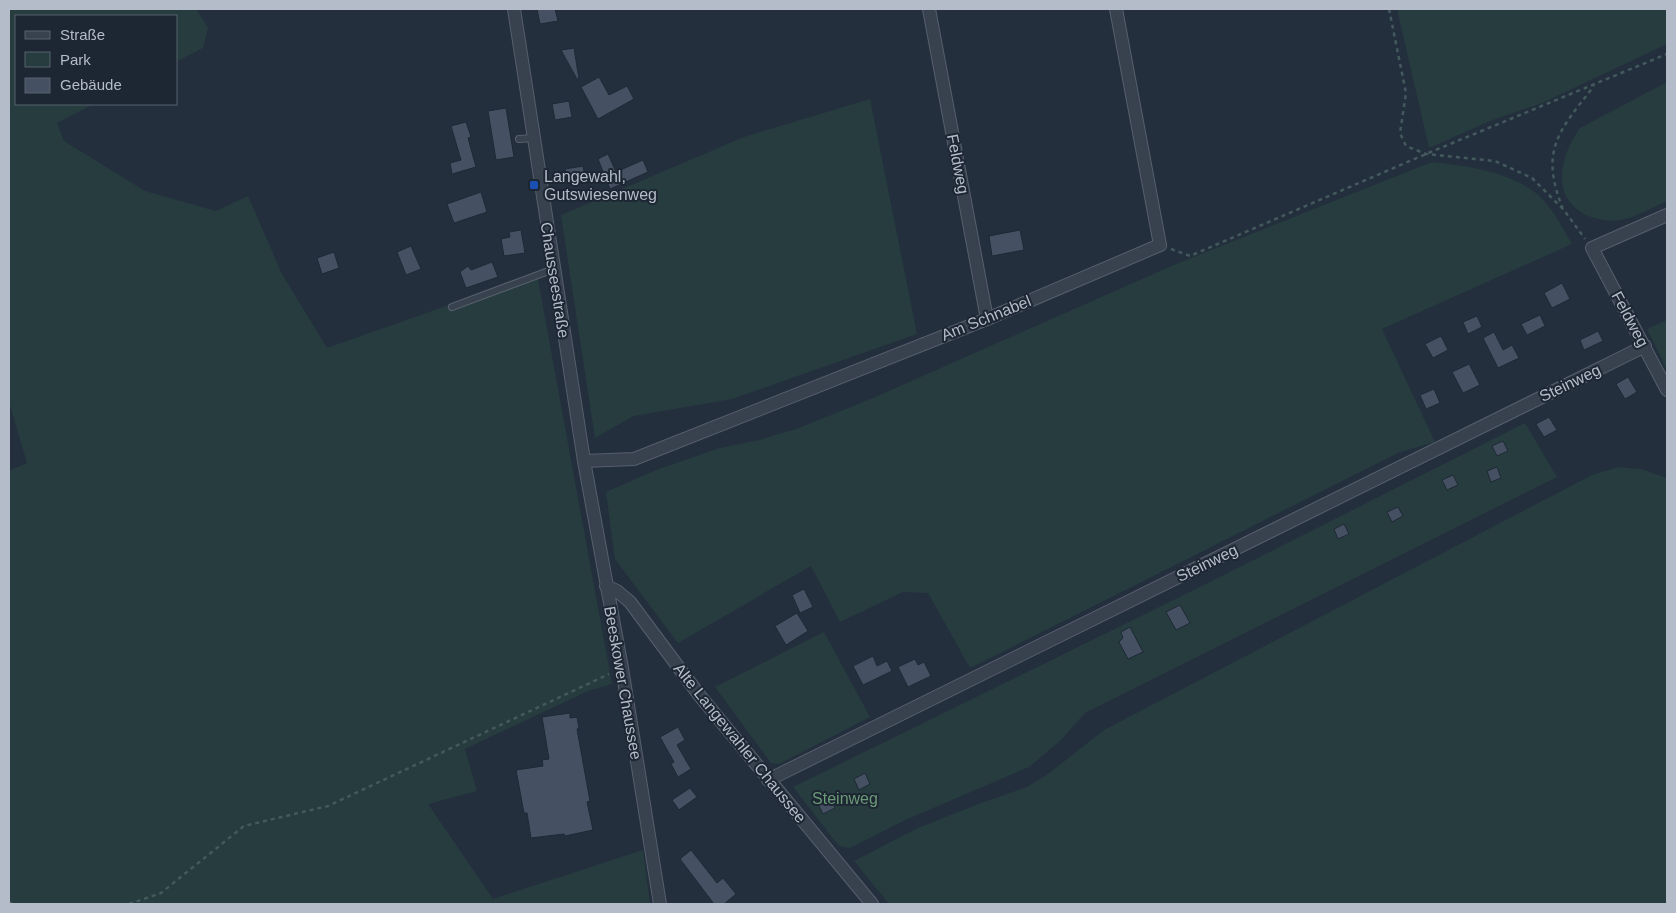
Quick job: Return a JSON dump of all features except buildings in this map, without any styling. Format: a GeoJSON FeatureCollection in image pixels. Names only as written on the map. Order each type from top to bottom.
{"type":"FeatureCollection","features":[{"type":"Feature","properties":{"kind":"street","name":"Chausseestraße"},"geometry":{"type":"LineString","coordinates":[[514,9],[584,462]]}},
{"type":"Feature","properties":{"kind":"street","name":"Feldweg"},"geometry":{"type":"LineString","coordinates":[[929,9],[987,319]]}},
{"type":"Feature","properties":{"kind":"street"},"geometry":{"type":"LineString","coordinates":[[1116,9],[1160,245]]}},
{"type":"Feature","properties":{"kind":"street"},"geometry":{"type":"LineString","coordinates":[[1592,248],[1667,215]]}},
{"type":"Feature","properties":{"kind":"street","name":"Am Schnabel"},"geometry":{"type":"LineString","coordinates":[[584,462],[634,459],[987,319],[1160,245]]}},
{"type":"Feature","properties":{"kind":"street","name":"Feldweg"},"geometry":{"type":"LineString","coordinates":[[1592,248],[1667,390]]}},
{"type":"Feature","properties":{"kind":"street","name":"Steinweg"},"geometry":{"type":"LineString","coordinates":[[768,780],[1645,346]]}},
{"type":"Feature","properties":{"kind":"street","name":"Beeskower Chaussee"},"geometry":{"type":"LineString","coordinates":[[584,462],[622,668],[660,904]]}},
{"type":"Feature","properties":{"kind":"street","name":"Alte Langewahler Chaussee"},"geometry":{"type":"LineString","coordinates":[[606,586],[617,591],[630,602],[700,696],[872,904]]}},
{"type":"Feature","properties":{"kind":"lane"},"geometry":{"type":"LineString","coordinates":[[519,139],[534,138]]}},
{"type":"Feature","properties":{"kind":"lane"},"geometry":{"type":"LineString","coordinates":[[452,306],[554,270]]}},
{"type":"Feature","properties":{"kind":"path"},"geometry":{"type":"LineString","coordinates":[[1389,9],[1406,93],[1400,133],[1406,146],[1426,154],[1495,161],[1532,178],[1564,210],[1592,248]]}},
{"type":"Feature","properties":{"kind":"path"},"geometry":{"type":"LineString","coordinates":[[1160,245],[1190,256],[1426,154],[1667,54]]}},
{"type":"Feature","properties":{"kind":"path"},"geometry":{"type":"LineString","coordinates":[[1564,210],[1556,192],[1552,170],[1553,151],[1560,133],[1570,117],[1596,84]]}},
{"type":"Feature","properties":{"kind":"path"},"geometry":{"type":"LineString","coordinates":[[129,904],[160,893],[244,826],[328,806],[622,668]]}},
{"type":"Feature","properties":{"kind":"path"},"geometry":{"type":"LineString","coordinates":[[9,902],[13,904]]}},
{"type":"Feature","properties":{"kind":"green space"},"geometry":{"type":"Polygon","coordinates":[[[9,9],[196,9],[208,28],[203,48],[178,61],[178,15],[15,15],[15,105],[92,105],[57,123],[64,141],[145,191],[216,211],[248,196],[282,274],[327,348],[537,274],[612,684],[588,691],[465,749],[477,791],[428,804],[493,899],[643,850],[650,904],[9,904],[9,471],[27,463],[9,402],[9,9]]]}},
{"type":"Feature","properties":{"kind":"green space"},"geometry":{"type":"Polygon","coordinates":[[[1397,9],[1667,9],[1667,44],[1542,103],[1490,121],[1429,148],[1397,9]]]}},
{"type":"Feature","properties":{"kind":"green space"},"geometry":{"type":"Polygon","coordinates":[[[1667,82],[1667,201],[1638,215],[1617,221],[1591,217],[1578,210],[1569,200],[1564,189],[1562,177],[1567,152],[1580,128],[1667,82]]]}},
{"type":"Feature","properties":{"kind":"green space"},"geometry":{"type":"Polygon","coordinates":[[[870,99],[917,334],[732,399],[634,416],[595,438],[561,215],[744,137],[870,99]]]}},
{"type":"Feature","properties":{"kind":"green space"},"geometry":{"type":"Polygon","coordinates":[[[1432,162],[1487,171],[1526,186],[1547,205],[1572,244],[1382,329],[1435,442],[1400,452],[970,668],[928,593],[903,592],[840,622],[811,566],[678,643],[615,559],[606,492],[656,470],[720,448],[759,440],[799,428],[873,398],[1176,264],[1432,162]]]}},
{"type":"Feature","properties":{"kind":"green space"},"geometry":{"type":"Polygon","coordinates":[[[1667,320],[1667,370],[1647,329],[1667,320]]]}},
{"type":"Feature","properties":{"kind":"green space","name":"Steinweg"},"geometry":{"type":"Polygon","coordinates":[[[1525,423],[1557,477],[1085,713],[1061,740],[1029,767],[903,821],[850,848],[839,846],[793,787],[1208,583],[1525,423]]]}},
{"type":"Feature","properties":{"kind":"green space"},"geometry":{"type":"Polygon","coordinates":[[[1618,467],[1641,469],[1667,478],[1667,904],[889,904],[854,861],[918,828],[1027,787],[1048,774],[1104,730],[1592,475],[1618,467]]]}},
{"type":"Feature","properties":{"kind":"green space"},"geometry":{"type":"Polygon","coordinates":[[[824,632],[870,717],[779,764],[771,763],[715,687],[824,632]]]}},
{"type":"Feature","properties":{"kind":"place","name":"Langewahl, Gutswiesenweg"},"geometry":{"type":"Point","coordinates":[534,185]}}]}
